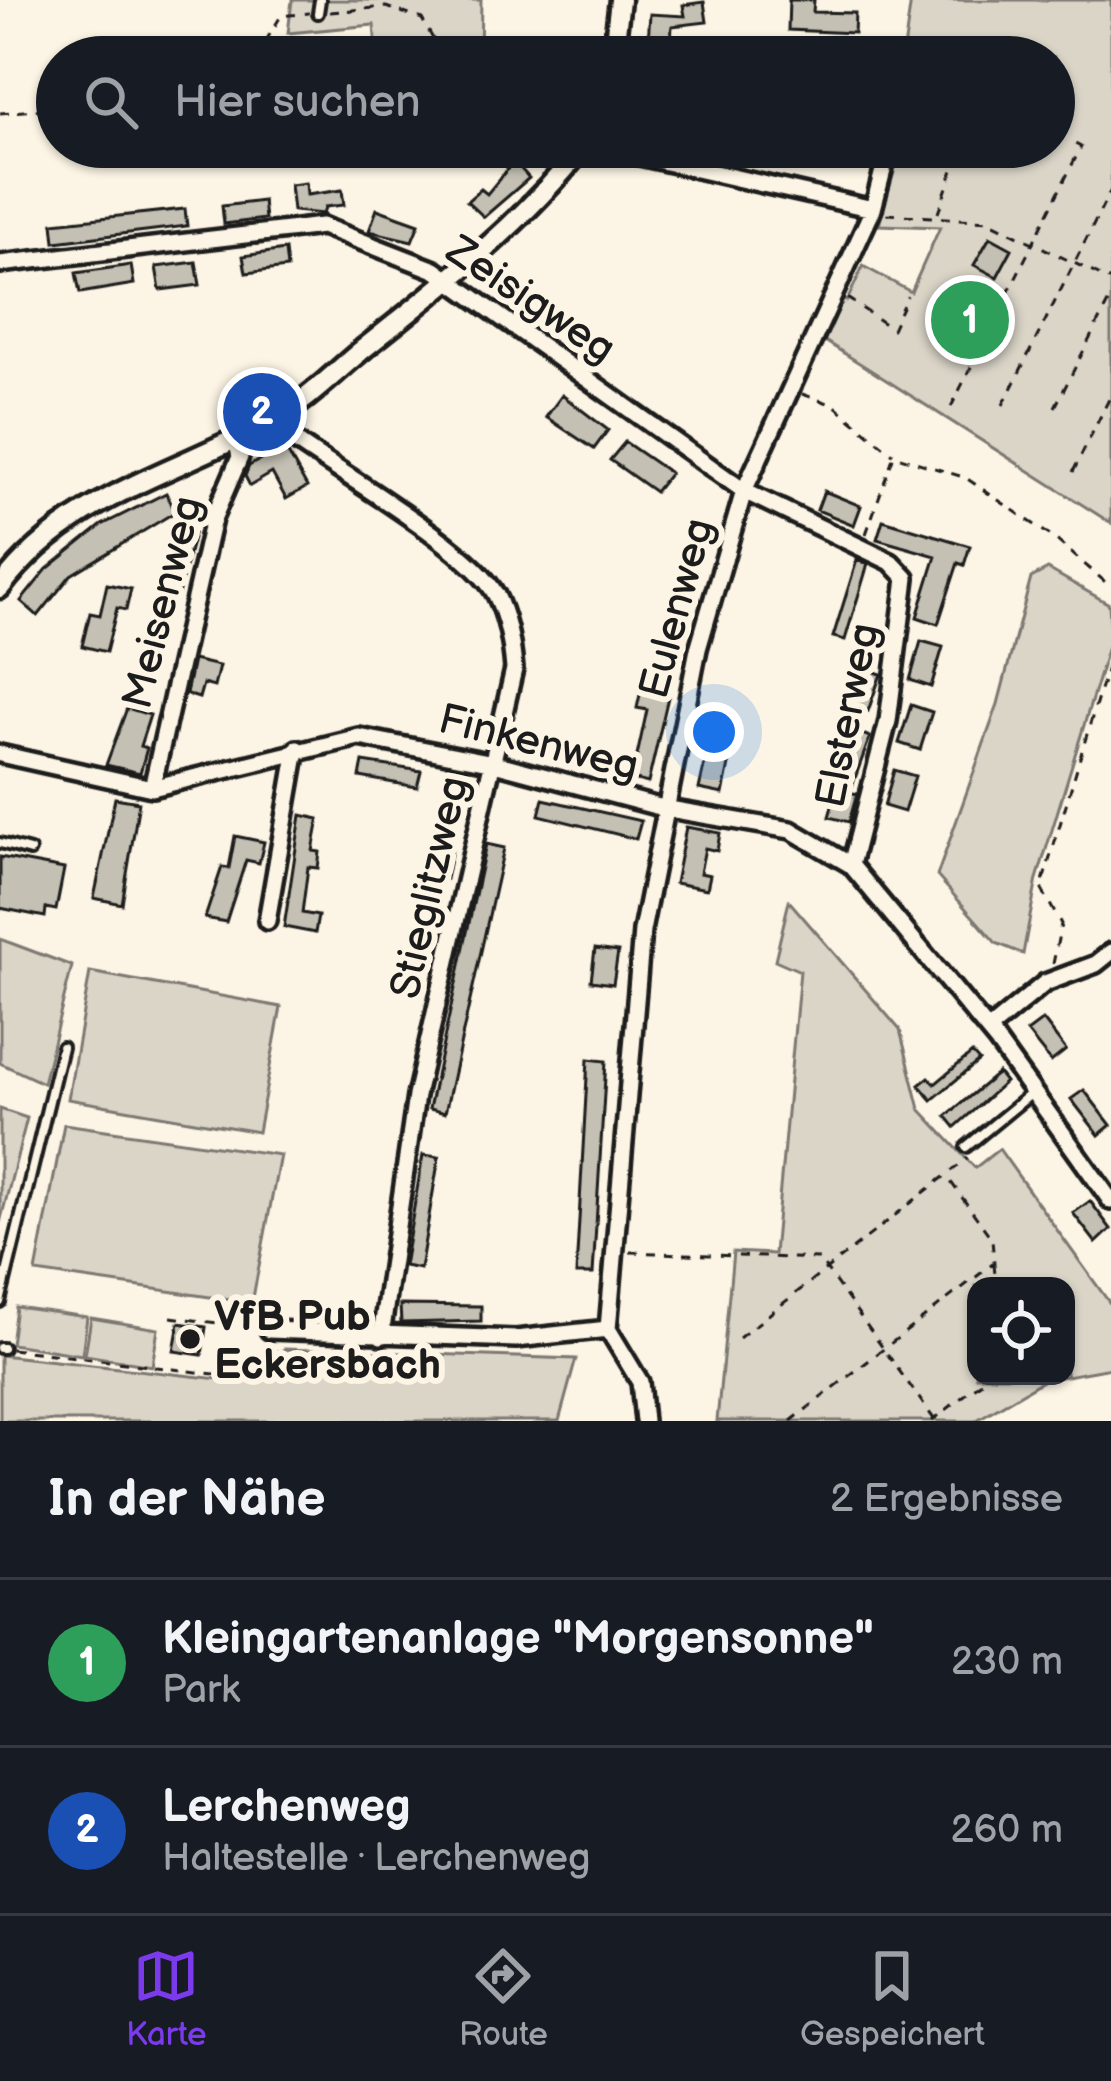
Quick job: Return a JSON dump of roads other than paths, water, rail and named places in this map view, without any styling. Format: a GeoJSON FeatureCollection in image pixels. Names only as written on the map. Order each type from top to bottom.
{"type":"FeatureCollection","features":[{"type":"Feature","properties":{"kind":"street"},"geometry":{"type":"LineString","coordinates":[[616,36],[620,0]]}},
{"type":"Feature","properties":{"kind":"street"},"geometry":{"type":"LineString","coordinates":[[0,588],[22,558],[70,519],[129,485],[279,417],[449,280],[541,200],[566,168]]}},
{"type":"Feature","properties":{"kind":"street"},"geometry":{"type":"LineString","coordinates":[[692,168],[873,209]]}},
{"type":"Feature","properties":{"kind":"street","name":"Eulenweg"},"geometry":{"type":"LineString","coordinates":[[608,1329],[625,1090],[663,808],[698,649],[744,491],[873,209],[884,168]]}},
{"type":"Feature","properties":{"kind":"street","name":"Zeisigweg"},"geometry":{"type":"LineString","coordinates":[[0,264],[322,226],[449,280],[744,491],[890,562],[906,578]]}},
{"type":"Feature","properties":{"kind":"street","name":"Stieglitzweg"},"geometry":{"type":"LineString","coordinates":[[279,417],[294,440],[466,561],[494,592],[511,635],[514,668],[416,1096],[381,1336]]}},
{"type":"Feature","properties":{"kind":"street","name":"Meisenweg"},"geometry":{"type":"LineString","coordinates":[[152,788],[213,519],[240,457],[236,436]]}},
{"type":"Feature","properties":{"kind":"street","name":"Elsterweg"},"geometry":{"type":"LineString","coordinates":[[851,865],[896,683],[906,578]]}},
{"type":"Feature","properties":{"kind":"street","name":"Finkenweg"},"geometry":{"type":"LineString","coordinates":[[0,754],[152,788],[358,737],[494,763],[663,808],[791,830],[851,865],[988,1030],[1111,1202]]}},
{"type":"Feature","properties":{"kind":"street"},"geometry":{"type":"LineString","coordinates":[[267,922],[296,749]]}},
{"type":"Feature","properties":{"kind":"street"},"geometry":{"type":"LineString","coordinates":[[988,1030],[1055,977],[1096,964],[1111,952]]}},
{"type":"Feature","properties":{"kind":"street"},"geometry":{"type":"LineString","coordinates":[[269,1330],[516,1339],[608,1329],[640,1382],[644,1421]]}},
{"type":"Feature","properties":{"kind":"lane"},"geometry":{"type":"LineString","coordinates":[[317,13],[320,0]]}},
{"type":"Feature","properties":{"kind":"lane"},"geometry":{"type":"LineString","coordinates":[[0,843],[30,851]]}},
{"type":"Feature","properties":{"kind":"lane"},"geometry":{"type":"LineString","coordinates":[[0,1303],[62,1047]]}},
{"type":"Feature","properties":{"kind":"lane"},"geometry":{"type":"LineString","coordinates":[[966,1147],[1034,1092]]}},
{"type":"Feature","properties":{"kind":"place","name":"Kleingartenanlage \"Morgensonne\""},"geometry":{"type":"Point","coordinates":[970,320]}},
{"type":"Feature","properties":{"kind":"place","name":"Lerchenweg"},"geometry":{"type":"Point","coordinates":[262,412]}},
{"type":"Feature","properties":{"kind":"place","name":"VfB Pub Eckersbach"},"geometry":{"type":"Point","coordinates":[190,1339]}}]}
